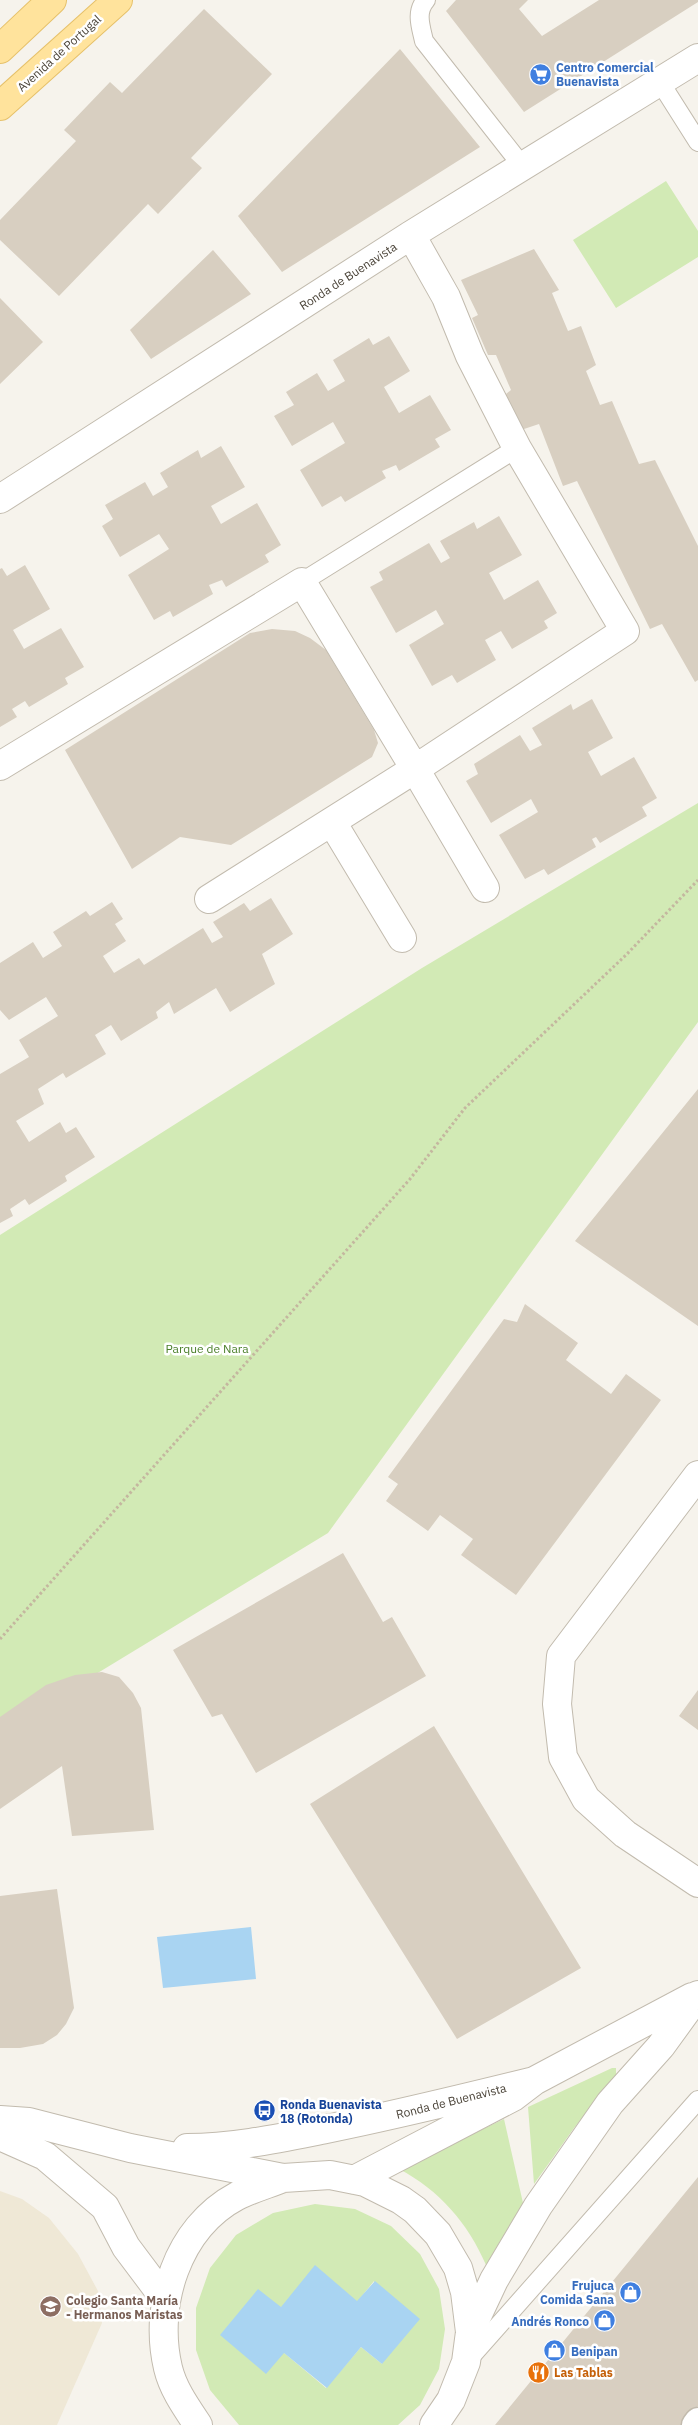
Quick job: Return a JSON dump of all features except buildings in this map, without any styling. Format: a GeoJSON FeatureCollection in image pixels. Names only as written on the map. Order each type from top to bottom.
{"type":"FeatureCollection","features":[{"type":"Feature","properties":{"kind":"main road"},"geometry":{"type":"LineString","coordinates":[[0,49],[52,0]]}},
{"type":"Feature","properties":{"kind":"main road","name":"Avenida de Portugal"},"geometry":{"type":"LineString","coordinates":[[0,106],[118,0]]}},
{"type":"Feature","properties":{"kind":"street","name":"Ronda de Buenavista"},"geometry":{"type":"LineString","coordinates":[[0,498],[411,235],[698,58]]}},
{"type":"Feature","properties":{"kind":"street"},"geometry":{"type":"LineString","coordinates":[[210,899],[415,769],[625,631],[517,448],[470,356],[446,297],[411,235]]}},
{"type":"Feature","properties":{"kind":"street"},"geometry":{"type":"LineString","coordinates":[[0,766],[302,582],[485,888]]}},
{"type":"Feature","properties":{"kind":"street"},"geometry":{"type":"LineString","coordinates":[[332,822],[402,938]]}},
{"type":"Feature","properties":{"kind":"street"},"geometry":{"type":"LineString","coordinates":[[698,1475],[562,1656],[557,1704],[563,1757],[586,1799],[625,1834],[698,1884]]}},
{"type":"Feature","properties":{"kind":"street","name":"Ronda de Buenavista"},"geometry":{"type":"LineString","coordinates":[[354,2180],[513,2097],[534,2081],[698,1995]]}},
{"type":"Feature","properties":{"kind":"street","name":"Ronda de Buenavista"},"geometry":{"type":"LineString","coordinates":[[470,2332],[494,2280],[538,2206],[610,2103],[660,2046],[698,1995]]}},
{"type":"Feature","properties":{"kind":"street","name":"Ronda de Buenavista"},"geometry":{"type":"LineString","coordinates":[[130,2148],[209,2148],[268,2140],[427,2108],[534,2081]]}},
{"type":"Feature","properties":{"kind":"street","name":"Ronda de Buenavista"},"geometry":{"type":"LineString","coordinates":[[0,2120],[29,2122],[130,2148],[283,2178],[330,2175],[365,2182],[401,2200],[438,2234],[458,2268],[466,2292],[470,2332],[466,2362],[451,2400],[434,2425]]}},
{"type":"Feature","properties":{"kind":"street"},"geometry":{"type":"LineString","coordinates":[[0,2136],[45,2156],[106,2207],[126,2247],[165,2299]]}},
{"type":"Feature","properties":{"kind":"street","name":"Ronda de Buenavista"},"geometry":{"type":"LineString","coordinates":[[198,2425],[178,2412],[168,2369],[162,2323],[165,2299],[176,2263],[189,2242],[209,2217],[236,2196],[283,2178]]}},
{"type":"Feature","properties":{"kind":"street"},"geometry":{"type":"LineString","coordinates":[[695,2425],[698,2421]]}},
{"type":"Feature","properties":{"kind":"lane"},"geometry":{"type":"LineString","coordinates":[[426,0],[422,5],[419,21],[424,41],[524,167]]}},
{"type":"Feature","properties":{"kind":"lane"},"geometry":{"type":"LineString","coordinates":[[660,82],[698,142]]}},
{"type":"Feature","properties":{"kind":"lane"},"geometry":{"type":"LineString","coordinates":[[302,582],[517,448]]}},
{"type":"Feature","properties":{"kind":"lane","name":"Ronda de Buenavista"},"geometry":{"type":"LineString","coordinates":[[466,2362],[698,2100]]}},
{"type":"Feature","properties":{"kind":"path"},"geometry":{"type":"LineString","coordinates":[[0,1639],[410,1178],[465,1108],[627,954],[698,880]]}},
{"type":"Feature","properties":{"kind":"shaded area","name":"Colegio Santa María - Hermanos Maristas"},"geometry":{"type":"Polygon","coordinates":[[[0,2191],[22,2199],[49,2218],[78,2254],[98,2291],[102,2323],[57,2425],[0,2425],[0,2191]]]}},
{"type":"Feature","properties":{"kind":"green space"},"geometry":{"type":"Polygon","coordinates":[[[666,181],[698,231],[698,257],[616,308],[573,240],[666,181]]]}},
{"type":"Feature","properties":{"kind":"green space","name":"Parque de Nara"},"geometry":{"type":"Polygon","coordinates":[[[698,803],[698,1022],[328,1533],[50,1702],[0,1738],[0,1235],[422,968],[698,803]]]}},
{"type":"Feature","properties":{"kind":"green space"},"geometry":{"type":"Polygon","coordinates":[[[612,2068],[616,2068],[616,2076],[574,2128],[534,2184],[528,2107],[612,2068]]]}},
{"type":"Feature","properties":{"kind":"green space"},"geometry":{"type":"Polygon","coordinates":[[[504,2119],[523,2203],[486,2265],[470,2235],[451,2209],[427,2187],[399,2169],[504,2119]]]}},
{"type":"Feature","properties":{"kind":"green space"},"geometry":{"type":"Polygon","coordinates":[[[315,2204],[355,2209],[391,2226],[420,2254],[439,2289],[445,2329],[439,2369],[420,2405],[398,2425],[239,2425],[210,2390],[196,2350],[196,2308],[210,2268],[236,2235],[273,2213],[315,2204]],[[374,2281],[358,2301],[280,2307],[266,2373],[283,2352],[326,2388],[361,2347],[382,2364],[374,2281]]]}},
{"type":"Feature","properties":{"kind":"water"},"geometry":{"type":"Polygon","coordinates":[[[251,1927],[256,1979],[163,1988],[157,1937],[251,1927]]]}},
{"type":"Feature","properties":{"kind":"water"},"geometry":{"type":"Polygon","coordinates":[[[315,2265],[357,2301],[375,2281],[420,2319],[382,2364],[361,2347],[327,2388],[284,2353],[266,2374],[220,2335],[258,2289],[281,2307],[315,2265]]]}},
{"type":"Feature","properties":{"kind":"place","name":"Centro Comercial Buenavista"},"geometry":{"type":"Point","coordinates":[540,74]}},
{"type":"Feature","properties":{"kind":"place","name":"Ronda Buenavista 18 (Rotonda)"},"geometry":{"type":"Point","coordinates":[264,2111]}},
{"type":"Feature","properties":{"kind":"place","name":"Frujuca Comida Sana"},"geometry":{"type":"Point","coordinates":[630,2292]}},
{"type":"Feature","properties":{"kind":"place","name":"Colegio Santa María - Hermanos Maristas"},"geometry":{"type":"Point","coordinates":[50,2307]}},
{"type":"Feature","properties":{"kind":"place","name":"Andrés Ronco"},"geometry":{"type":"Point","coordinates":[605,2321]}},
{"type":"Feature","properties":{"kind":"place","name":"Benipan"},"geometry":{"type":"Point","coordinates":[555,2351]}},
{"type":"Feature","properties":{"kind":"place","name":"Las Tablas"},"geometry":{"type":"Point","coordinates":[538,2372]}}]}
